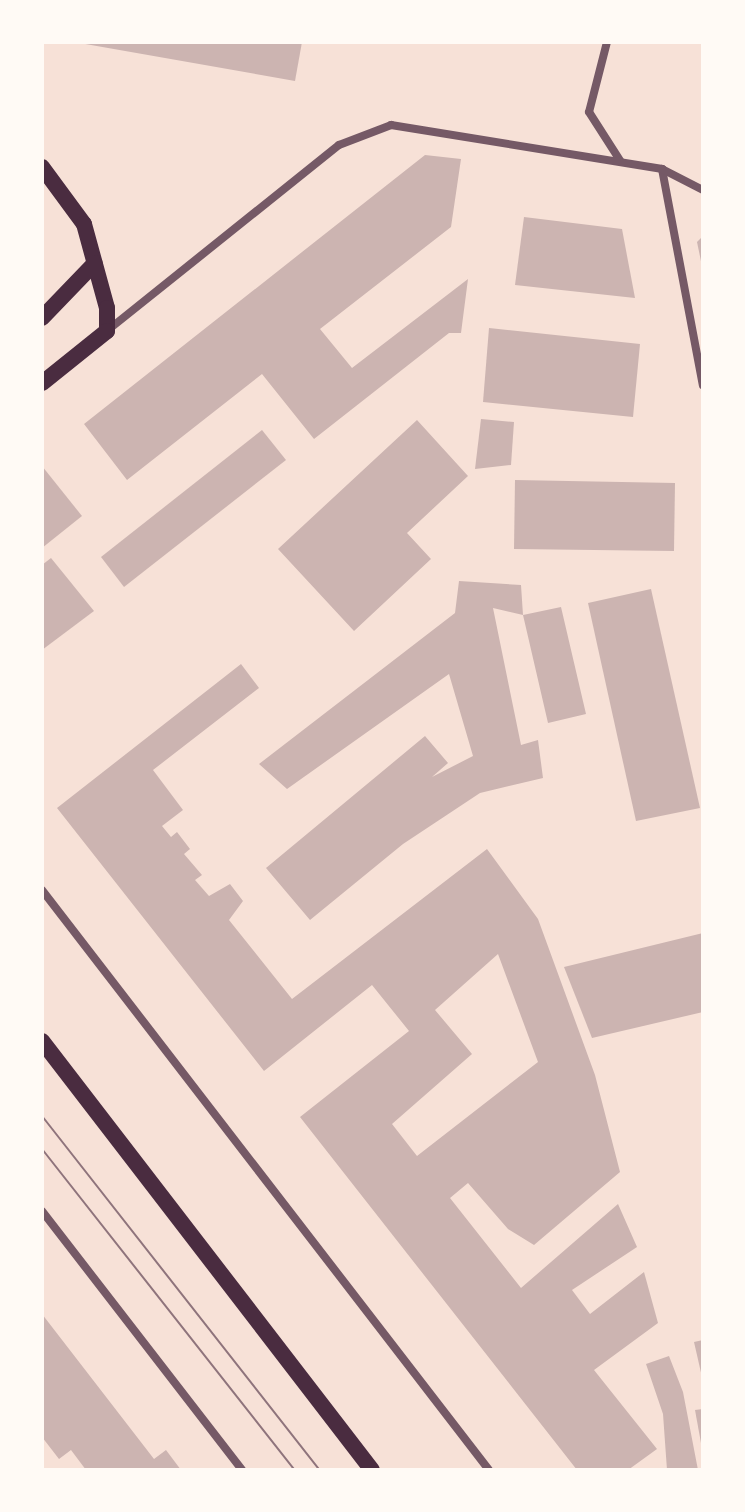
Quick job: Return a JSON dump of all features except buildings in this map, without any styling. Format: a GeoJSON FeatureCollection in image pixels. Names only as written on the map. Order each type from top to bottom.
{"type":"FeatureCollection","features":[{"type":"Feature","properties":{"kind":"main road"},"geometry":{"type":"LineString","coordinates":[[42,167],[84,224],[104,287],[107,331],[42,383]]}},
{"type":"Feature","properties":{"kind":"main road"},"geometry":{"type":"LineString","coordinates":[[42,318],[95,263]]}},
{"type":"Feature","properties":{"kind":"main road"},"geometry":{"type":"LineString","coordinates":[[42,1041],[372,1470]]}},
{"type":"Feature","properties":{"kind":"street"},"geometry":{"type":"LineString","coordinates":[[607,42],[589,112],[621,162]]}},
{"type":"Feature","properties":{"kind":"street"},"geometry":{"type":"LineString","coordinates":[[107,331],[339,145],[364,132],[391,125],[662,169],[703,190]]}},
{"type":"Feature","properties":{"kind":"street"},"geometry":{"type":"LineString","coordinates":[[662,169],[703,385]]}},
{"type":"Feature","properties":{"kind":"street"},"geometry":{"type":"LineString","coordinates":[[42,890],[489,1470]]}},
{"type":"Feature","properties":{"kind":"street"},"geometry":{"type":"LineString","coordinates":[[42,1211],[242,1470]]}},
{"type":"Feature","properties":{"kind":"tram line"},"geometry":{"type":"LineString","coordinates":[[42,1116],[320,1470]]}},
{"type":"Feature","properties":{"kind":"tram line"},"geometry":{"type":"LineString","coordinates":[[42,1149],[295,1470]]}}]}
